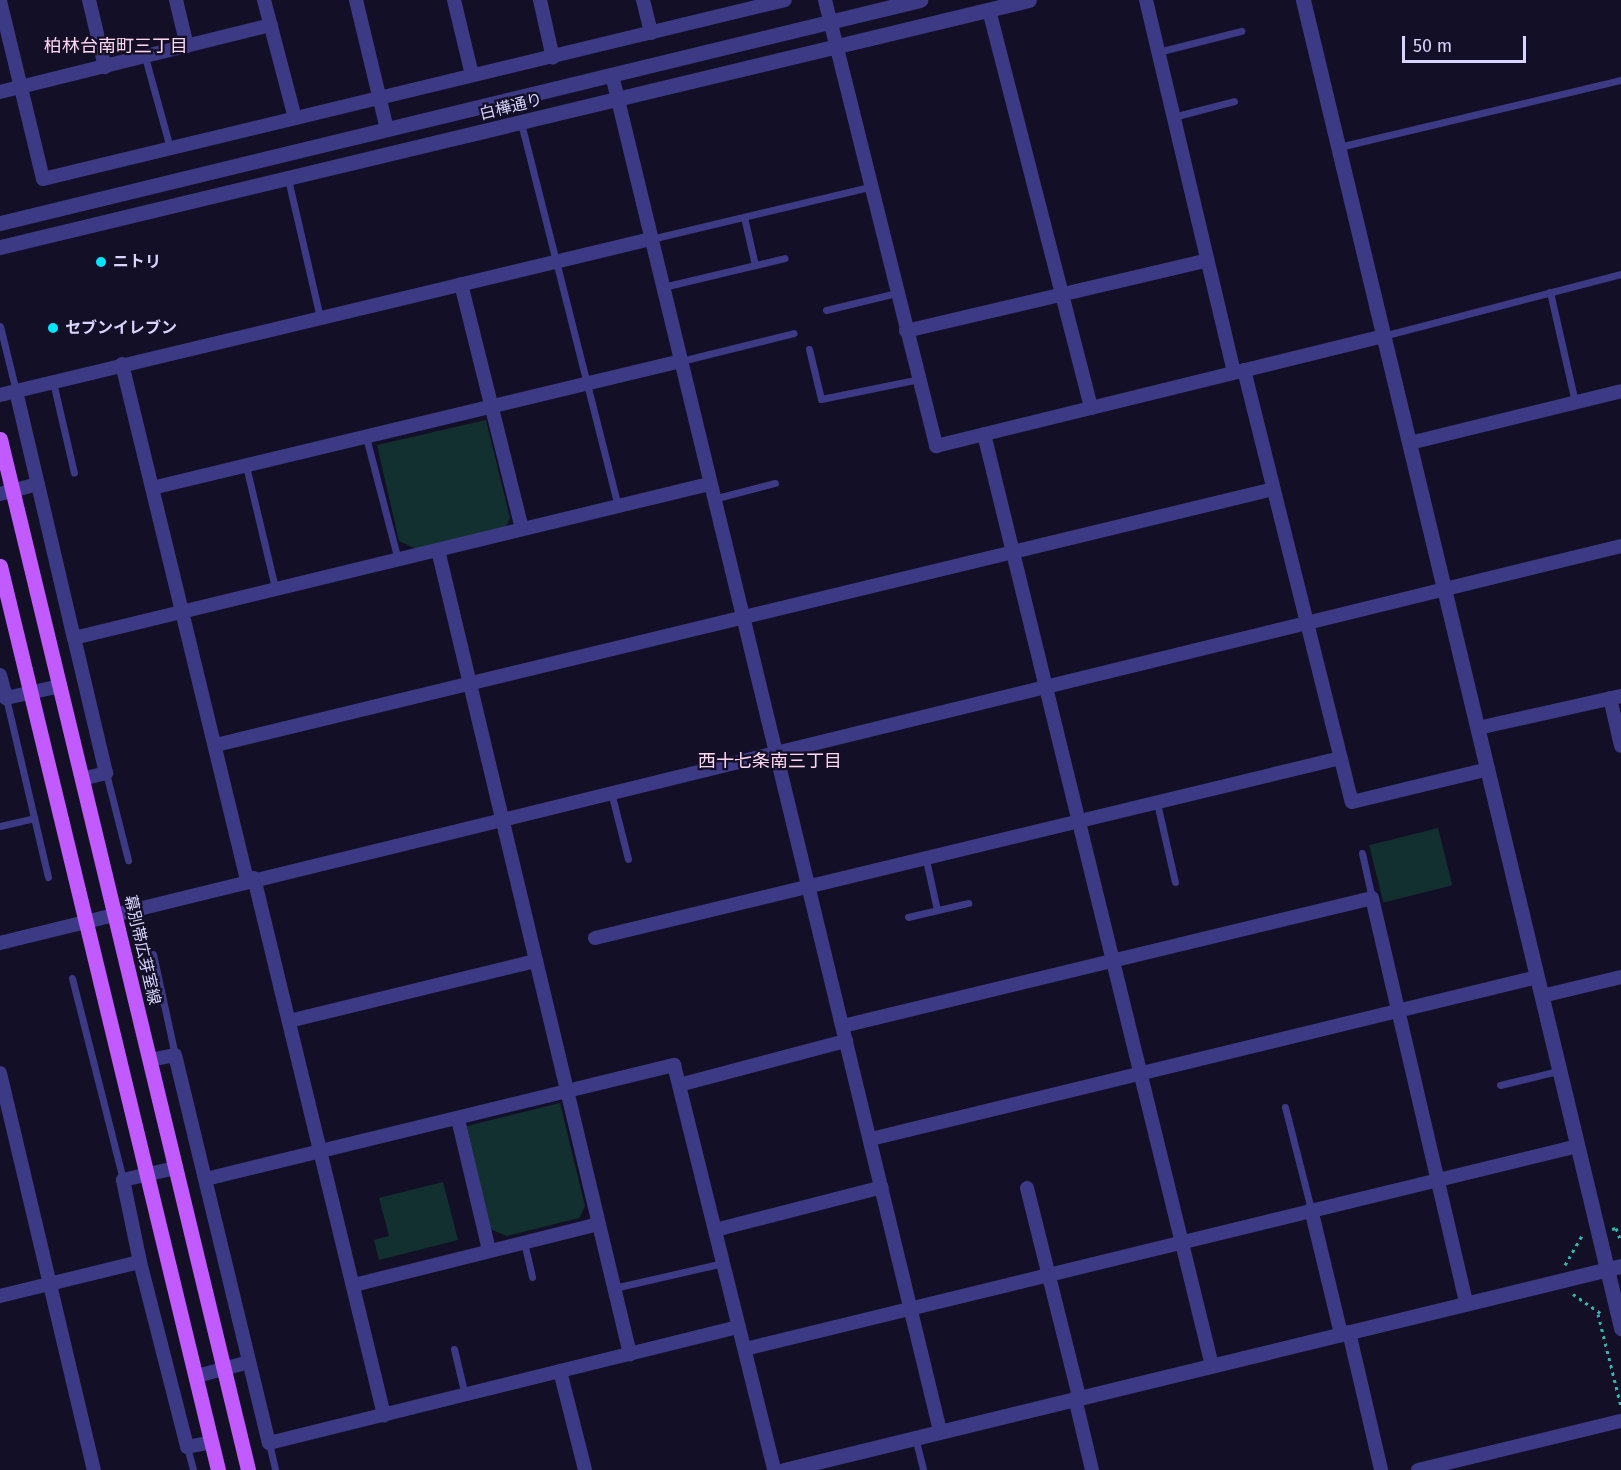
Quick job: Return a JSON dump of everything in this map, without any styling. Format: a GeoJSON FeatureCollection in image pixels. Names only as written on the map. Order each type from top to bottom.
{"type":"FeatureCollection","features":[{"type":"Feature","properties":{"kind":"main road","name":"幕別帯広芽室線"},"geometry":{"type":"LineString","coordinates":[[0,439],[6,492],[60,686],[248,1470]]}},
{"type":"Feature","properties":{"kind":"main road"},"geometry":{"type":"LineString","coordinates":[[0,566],[88,921],[218,1470]]}},
{"type":"Feature","properties":{"kind":"street"},"geometry":{"type":"LineString","coordinates":[[0,0],[43,179],[472,75],[553,58],[651,33],[732,6],[785,0]]}},
{"type":"Feature","properties":{"kind":"street"},"geometry":{"type":"LineString","coordinates":[[89,0],[105,67]]}},
{"type":"Feature","properties":{"kind":"street"},"geometry":{"type":"LineString","coordinates":[[176,0],[187,46]]}},
{"type":"Feature","properties":{"kind":"street"},"geometry":{"type":"LineString","coordinates":[[264,0],[295,118]]}},
{"type":"Feature","properties":{"kind":"street"},"geometry":{"type":"LineString","coordinates":[[356,0],[387,129]]}},
{"type":"Feature","properties":{"kind":"street"},"geometry":{"type":"LineString","coordinates":[[454,0],[472,75]]}},
{"type":"Feature","properties":{"kind":"street"},"geometry":{"type":"LineString","coordinates":[[540,0],[553,58]]}},
{"type":"Feature","properties":{"kind":"street"},"geometry":{"type":"LineString","coordinates":[[643,0],[651,33]]}},
{"type":"Feature","properties":{"kind":"street"},"geometry":{"type":"LineString","coordinates":[[825,0],[838,44],[906,331],[936,446],[1383,336]]}},
{"type":"Feature","properties":{"kind":"street","name":"白樺通り"},"geometry":{"type":"LineString","coordinates":[[0,223],[920,0]]}},
{"type":"Feature","properties":{"kind":"street","name":"白樺通り"},"geometry":{"type":"LineString","coordinates":[[0,247],[1029,0]]}},
{"type":"Feature","properties":{"kind":"street"},"geometry":{"type":"LineString","coordinates":[[1146,0],[1204,261],[1273,489],[1352,802],[1488,769]]}},
{"type":"Feature","properties":{"kind":"street"},"geometry":{"type":"LineString","coordinates":[[1303,0],[1578,1146],[1614,1267],[1621,1328]]}},
{"type":"Feature","properties":{"kind":"street"},"geometry":{"type":"LineString","coordinates":[[989,10],[1090,408]]}},
{"type":"Feature","properties":{"kind":"street"},"geometry":{"type":"LineString","coordinates":[[0,92],[271,26]]}},
{"type":"Feature","properties":{"kind":"street"},"geometry":{"type":"LineString","coordinates":[[612,75],[709,484],[776,748],[940,1431]]}},
{"type":"Feature","properties":{"kind":"street"},"geometry":{"type":"LineString","coordinates":[[0,395],[651,239]]}},
{"type":"Feature","properties":{"kind":"street"},"geometry":{"type":"LineString","coordinates":[[906,331],[1204,261]]}},
{"type":"Feature","properties":{"kind":"street"},"geometry":{"type":"LineString","coordinates":[[461,284],[522,529]]}},
{"type":"Feature","properties":{"kind":"street"},"geometry":{"type":"LineString","coordinates":[[152,488],[681,361]]}},
{"type":"Feature","properties":{"kind":"street"},"geometry":{"type":"LineString","coordinates":[[122,364],[250,879],[322,1152],[384,1415]]}},
{"type":"Feature","properties":{"kind":"street"},"geometry":{"type":"LineString","coordinates":[[1410,443],[1621,391]]}},
{"type":"Feature","properties":{"kind":"street"},"geometry":{"type":"LineString","coordinates":[[16,392],[106,773],[82,779]]}},
{"type":"Feature","properties":{"kind":"street"},"geometry":{"type":"LineString","coordinates":[[984,434],[1212,1366]]}},
{"type":"Feature","properties":{"kind":"street"},"geometry":{"type":"LineString","coordinates":[[6,492],[38,484]]}},
{"type":"Feature","properties":{"kind":"street"},"geometry":{"type":"LineString","coordinates":[[74,638],[709,484]]}},
{"type":"Feature","properties":{"kind":"street"},"geometry":{"type":"LineString","coordinates":[[216,745],[1012,550],[1273,489]]}},
{"type":"Feature","properties":{"kind":"street"},"geometry":{"type":"LineString","coordinates":[[0,943],[776,748],[1621,546]]}},
{"type":"Feature","properties":{"kind":"street"},"geometry":{"type":"LineString","coordinates":[[438,550],[630,1354]]}},
{"type":"Feature","properties":{"kind":"street"},"geometry":{"type":"LineString","coordinates":[[0,675],[6,698],[60,686]]}},
{"type":"Feature","properties":{"kind":"street"},"geometry":{"type":"LineString","coordinates":[[1478,728],[1615,697],[1621,746]]}},
{"type":"Feature","properties":{"kind":"street"},"geometry":{"type":"LineString","coordinates":[[595,938],[810,888],[1341,758]]}},
{"type":"Feature","properties":{"kind":"street"},"geometry":{"type":"LineString","coordinates":[[843,1026],[1372,898],[1466,1303]]}},
{"type":"Feature","properties":{"kind":"street"},"geometry":{"type":"LineString","coordinates":[[289,1021],[536,961]]}},
{"type":"Feature","properties":{"kind":"street"},"geometry":{"type":"LineString","coordinates":[[871,1139],[1538,977]]}},
{"type":"Feature","properties":{"kind":"street"},"geometry":{"type":"LineString","coordinates":[[1542,996],[1621,977]]}},
{"type":"Feature","properties":{"kind":"street"},"geometry":{"type":"LineString","coordinates":[[679,1084],[846,1041]]}},
{"type":"Feature","properties":{"kind":"street"},"geometry":{"type":"LineString","coordinates":[[150,1060],[175,1055],[268,1443],[739,1327]]}},
{"type":"Feature","properties":{"kind":"street"},"geometry":{"type":"LineString","coordinates":[[206,1179],[674,1065],[774,1470]]}},
{"type":"Feature","properties":{"kind":"street"},"geometry":{"type":"LineString","coordinates":[[0,1073],[94,1470]]}},
{"type":"Feature","properties":{"kind":"street"},"geometry":{"type":"LineString","coordinates":[[458,1119],[489,1250]]}},
{"type":"Feature","properties":{"kind":"street"},"geometry":{"type":"LineString","coordinates":[[745,1349],[911,1310],[1181,1240],[1578,1146]]}},
{"type":"Feature","properties":{"kind":"street"},"geometry":{"type":"LineString","coordinates":[[175,1168],[123,1180],[141,1262],[188,1447],[212,1442]]}},
{"type":"Feature","properties":{"kind":"street"},"geometry":{"type":"LineString","coordinates":[[715,1230],[882,1187]]}},
{"type":"Feature","properties":{"kind":"street"},"geometry":{"type":"LineString","coordinates":[[1027,1188],[1050,1273],[1092,1470]]}},
{"type":"Feature","properties":{"kind":"street"},"geometry":{"type":"LineString","coordinates":[[1311,1209],[1381,1470]]}},
{"type":"Feature","properties":{"kind":"street"},"geometry":{"type":"LineString","coordinates":[[354,1285],[599,1224]]}},
{"type":"Feature","properties":{"kind":"street"},"geometry":{"type":"LineString","coordinates":[[0,1296],[141,1262]]}},
{"type":"Feature","properties":{"kind":"street"},"geometry":{"type":"LineString","coordinates":[[784,1470],[1614,1267]]}},
{"type":"Feature","properties":{"kind":"street"},"geometry":{"type":"LineString","coordinates":[[197,1376],[249,1362]]}},
{"type":"Feature","properties":{"kind":"street"},"geometry":{"type":"LineString","coordinates":[[560,1371],[585,1470]]}},
{"type":"Feature","properties":{"kind":"street"},"geometry":{"type":"LineString","coordinates":[[1418,1470],[1621,1421]]}},
{"type":"Feature","properties":{"kind":"lane"},"geometry":{"type":"LineString","coordinates":[[1158,52],[1241,31]]}},
{"type":"Feature","properties":{"kind":"lane"},"geometry":{"type":"LineString","coordinates":[[145,57],[170,148]]}},
{"type":"Feature","properties":{"kind":"lane"},"geometry":{"type":"LineString","coordinates":[[1339,147],[1621,80]]}},
{"type":"Feature","properties":{"kind":"lane"},"geometry":{"type":"LineString","coordinates":[[1173,117],[1234,101]]}},
{"type":"Feature","properties":{"kind":"lane"},"geometry":{"type":"LineString","coordinates":[[521,123],[618,506]]}},
{"type":"Feature","properties":{"kind":"lane"},"geometry":{"type":"LineString","coordinates":[[288,179],[320,318]]}},
{"type":"Feature","properties":{"kind":"lane"},"geometry":{"type":"LineString","coordinates":[[651,239],[873,186]]}},
{"type":"Feature","properties":{"kind":"lane"},"geometry":{"type":"LineString","coordinates":[[744,217],[755,265]]}},
{"type":"Feature","properties":{"kind":"lane"},"geometry":{"type":"LineString","coordinates":[[663,287],[785,258]]}},
{"type":"Feature","properties":{"kind":"lane"},"geometry":{"type":"LineString","coordinates":[[1383,336],[1621,273]]}},
{"type":"Feature","properties":{"kind":"lane"},"geometry":{"type":"LineString","coordinates":[[1550,292],[1575,402]]}},
{"type":"Feature","properties":{"kind":"lane"},"geometry":{"type":"LineString","coordinates":[[826,310],[897,293]]}},
{"type":"Feature","properties":{"kind":"lane"},"geometry":{"type":"LineString","coordinates":[[0,326],[16,392]]}},
{"type":"Feature","properties":{"kind":"lane"},"geometry":{"type":"LineString","coordinates":[[681,361],[794,333]]}},
{"type":"Feature","properties":{"kind":"lane"},"geometry":{"type":"LineString","coordinates":[[808,349],[821,399],[919,379]]}},
{"type":"Feature","properties":{"kind":"lane"},"geometry":{"type":"LineString","coordinates":[[53,382],[74,473]]}},
{"type":"Feature","properties":{"kind":"lane"},"geometry":{"type":"LineString","coordinates":[[366,437],[398,560]]}},
{"type":"Feature","properties":{"kind":"lane"},"geometry":{"type":"LineString","coordinates":[[246,466],[275,588]]}},
{"type":"Feature","properties":{"kind":"lane"},"geometry":{"type":"LineString","coordinates":[[713,499],[775,483]]}},
{"type":"Feature","properties":{"kind":"lane"},"geometry":{"type":"LineString","coordinates":[[6,698],[48,877]]}},
{"type":"Feature","properties":{"kind":"lane"},"geometry":{"type":"LineString","coordinates":[[106,773],[128,860]]}},
{"type":"Feature","properties":{"kind":"lane"},"geometry":{"type":"LineString","coordinates":[[611,790],[628,859]]}},
{"type":"Feature","properties":{"kind":"lane"},"geometry":{"type":"LineString","coordinates":[[1157,803],[1175,882]]}},
{"type":"Feature","properties":{"kind":"lane"},"geometry":{"type":"LineString","coordinates":[[0,826],[34,818]]}},
{"type":"Feature","properties":{"kind":"lane"},"geometry":{"type":"LineString","coordinates":[[1362,853],[1372,898]]}},
{"type":"Feature","properties":{"kind":"lane"},"geometry":{"type":"LineString","coordinates":[[926,860],[938,910]]}},
{"type":"Feature","properties":{"kind":"lane"},"geometry":{"type":"LineString","coordinates":[[908,917],[968,903]]}},
{"type":"Feature","properties":{"kind":"lane"},"geometry":{"type":"LineString","coordinates":[[153,954],[175,1055]]}},
{"type":"Feature","properties":{"kind":"lane"},"geometry":{"type":"LineString","coordinates":[[72,978],[123,1180]]}},
{"type":"Feature","properties":{"kind":"lane"},"geometry":{"type":"LineString","coordinates":[[1500,1084],[1560,1070]]}},
{"type":"Feature","properties":{"kind":"lane"},"geometry":{"type":"LineString","coordinates":[[1285,1107],[1311,1209]]}},
{"type":"Feature","properties":{"kind":"lane"},"geometry":{"type":"LineString","coordinates":[[524,1242],[532,1277]]}},
{"type":"Feature","properties":{"kind":"lane"},"geometry":{"type":"LineString","coordinates":[[614,1288],[723,1263]]}},
{"type":"Feature","properties":{"kind":"lane"},"geometry":{"type":"LineString","coordinates":[[453,1349],[465,1395]]}},
{"type":"Feature","properties":{"kind":"lane"},"geometry":{"type":"LineString","coordinates":[[915,1437],[923,1470]]}},
{"type":"Feature","properties":{"kind":"lane"},"geometry":{"type":"LineString","coordinates":[[268,1443],[275,1470]]}},
{"type":"Feature","properties":{"kind":"lane"},"geometry":{"type":"LineString","coordinates":[[188,1447],[193,1470]]}},
{"type":"Feature","properties":{"kind":"path"},"geometry":{"type":"LineString","coordinates":[[1598,1314],[1621,1406]]}},
{"type":"Feature","properties":{"kind":"green space"},"geometry":{"type":"Polygon","coordinates":[[[486,420],[510,518],[505,528],[418,550],[399,541],[377,445],[486,420]]]}},
{"type":"Feature","properties":{"kind":"green space"},"geometry":{"type":"Polygon","coordinates":[[[1438,828],[1452,885],[1383,902],[1369,845],[1438,828]]]}},
{"type":"Feature","properties":{"kind":"green space"},"geometry":{"type":"Polygon","coordinates":[[[560,1103],[585,1206],[579,1218],[507,1236],[490,1229],[467,1126],[560,1103]]]}},
{"type":"Feature","properties":{"kind":"green space"},"geometry":{"type":"Polygon","coordinates":[[[443,1182],[458,1240],[379,1260],[374,1240],[389,1236],[379,1198],[443,1182]]]}},
{"type":"Feature","properties":{"kind":"place","name":"ニトリ"},"geometry":{"type":"Point","coordinates":[101,262]}},
{"type":"Feature","properties":{"kind":"place","name":"セブンイレブン"},"geometry":{"type":"Point","coordinates":[53,328]}},
{"type":"Feature","properties":{"kind":"district","name":"柏林台南町三丁目"},"geometry":{"type":"Point","coordinates":[116,46]}},
{"type":"Feature","properties":{"kind":"district","name":"西十七条南三丁目"},"geometry":{"type":"Point","coordinates":[770,761]}}]}
